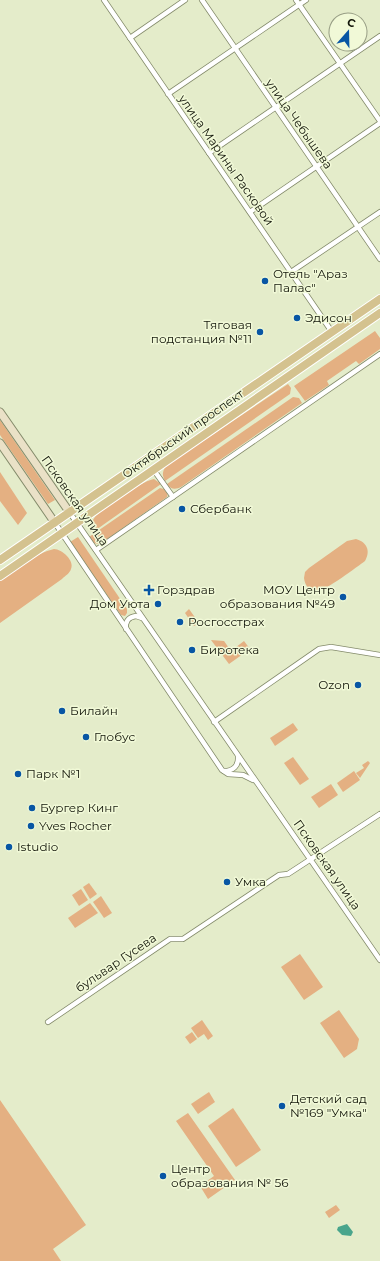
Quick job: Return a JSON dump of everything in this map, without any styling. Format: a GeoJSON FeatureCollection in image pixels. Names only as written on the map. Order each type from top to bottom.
{"type":"FeatureCollection","features":[{"type":"Feature","properties":{"kind":"main road","name":"Октябрьский проспект"},"geometry":{"type":"LineString","coordinates":[[0,560],[380,298]]}},
{"type":"Feature","properties":{"kind":"main road","name":"Октябрьский проспект"},"geometry":{"type":"LineString","coordinates":[[0,576],[380,313]]}},
{"type":"Feature","properties":{"kind":"main road","name":"Псковская улица"},"geometry":{"type":"LineString","coordinates":[[0,412],[70,513]]}},
{"type":"Feature","properties":{"kind":"main road"},"geometry":{"type":"LineString","coordinates":[[0,443],[55,523]]}},
{"type":"Feature","properties":{"kind":"street","name":"улица Марины Расковой"},"geometry":{"type":"LineString","coordinates":[[104,0],[332,332]]}},
{"type":"Feature","properties":{"kind":"street"},"geometry":{"type":"LineString","coordinates":[[130,38],[185,0]]}},
{"type":"Feature","properties":{"kind":"street","name":"улица Чебышева"},"geometry":{"type":"LineString","coordinates":[[202,0],[380,259]]}},
{"type":"Feature","properties":{"kind":"street"},"geometry":{"type":"LineString","coordinates":[[250,212],[380,122],[296,0]]}},
{"type":"Feature","properties":{"kind":"street"},"geometry":{"type":"LineString","coordinates":[[168,94],[306,0]]}},
{"type":"Feature","properties":{"kind":"street"},"geometry":{"type":"LineString","coordinates":[[209,153],[380,36]]}},
{"type":"Feature","properties":{"kind":"street"},"geometry":{"type":"LineString","coordinates":[[291,272],[380,212]]}},
{"type":"Feature","properties":{"kind":"street"},"geometry":{"type":"LineString","coordinates":[[96,550],[380,354]]}},
{"type":"Feature","properties":{"kind":"street"},"geometry":{"type":"LineString","coordinates":[[153,469],[173,497]]}},
{"type":"Feature","properties":{"kind":"street","name":"Псковская улица"},"geometry":{"type":"LineString","coordinates":[[70,513],[380,960]]}},
{"type":"Feature","properties":{"kind":"street"},"geometry":{"type":"LineString","coordinates":[[55,523],[222,770],[228,774],[243,775],[256,782]]}},
{"type":"Feature","properties":{"kind":"street"},"geometry":{"type":"LineString","coordinates":[[118,617],[125,618],[130,616],[134,609],[132,604]]}},
{"type":"Feature","properties":{"kind":"street"},"geometry":{"type":"LineString","coordinates":[[126,629],[126,623],[130,618],[137,616],[143,619]]}},
{"type":"Feature","properties":{"kind":"street"},"geometry":{"type":"LineString","coordinates":[[214,722],[319,649],[331,647],[380,655]]}},
{"type":"Feature","properties":{"kind":"street"},"geometry":{"type":"LineString","coordinates":[[222,770],[228,771],[234,768],[238,762],[238,756]]}},
{"type":"Feature","properties":{"kind":"street","name":"бульвар Гусева"},"geometry":{"type":"LineString","coordinates":[[48,1022],[170,939],[183,939],[279,875],[288,874],[380,814]]}},
{"type":"Feature","properties":{"kind":"shaded area"},"geometry":{"type":"Polygon","coordinates":[[[375,331],[380,338],[380,349],[359,364],[356,361],[327,381],[329,385],[305,401],[294,386],[375,331]]]}},
{"type":"Feature","properties":{"kind":"shaded area"},"geometry":{"type":"Polygon","coordinates":[[[288,384],[291,388],[290,394],[165,481],[163,474],[166,466],[288,384]]]}},
{"type":"Feature","properties":{"kind":"shaded area"},"geometry":{"type":"Polygon","coordinates":[[[293,397],[299,398],[302,403],[181,487],[173,488],[167,484],[293,397]]]}},
{"type":"Feature","properties":{"kind":"shaded area"},"geometry":{"type":"Polygon","coordinates":[[[0,420],[55,500],[48,504],[0,435],[0,420]]]}},
{"type":"Feature","properties":{"kind":"shaded area"},"geometry":{"type":"Polygon","coordinates":[[[0,472],[27,513],[18,525],[0,501],[0,472]]]}},
{"type":"Feature","properties":{"kind":"shaded area"},"geometry":{"type":"Polygon","coordinates":[[[154,479],[161,484],[93,532],[89,530],[93,519],[102,510],[134,488],[154,479]]]}},
{"type":"Feature","properties":{"kind":"shaded area"},"geometry":{"type":"Polygon","coordinates":[[[160,488],[164,489],[167,497],[100,544],[93,543],[89,537],[160,488]]]}},
{"type":"Feature","properties":{"kind":"shaded area"},"geometry":{"type":"Polygon","coordinates":[[[78,537],[127,609],[125,616],[121,615],[70,542],[78,537]]]}},
{"type":"Feature","properties":{"kind":"shaded area"},"geometry":{"type":"Polygon","coordinates":[[[356,539],[363,542],[367,547],[368,554],[365,561],[322,590],[313,591],[308,588],[304,578],[305,572],[347,541],[356,539]]]}},
{"type":"Feature","properties":{"kind":"shaded area"},"geometry":{"type":"Polygon","coordinates":[[[54,549],[61,551],[67,556],[72,566],[70,572],[0,623],[0,581],[33,558],[54,549]]]}},
{"type":"Feature","properties":{"kind":"shaded area"},"geometry":{"type":"Polygon","coordinates":[[[189,609],[199,623],[194,626],[185,613],[189,609]]]}},
{"type":"Feature","properties":{"kind":"shaded area"},"geometry":{"type":"Polygon","coordinates":[[[211,640],[224,641],[231,651],[244,641],[250,649],[229,664],[211,640]]]}},
{"type":"Feature","properties":{"kind":"shaded area"},"geometry":{"type":"Polygon","coordinates":[[[293,723],[298,730],[275,746],[270,738],[293,723]]]}},
{"type":"Feature","properties":{"kind":"shaded area"},"geometry":{"type":"Polygon","coordinates":[[[293,757],[309,779],[300,785],[284,763],[293,757]]]}},
{"type":"Feature","properties":{"kind":"shaded area"},"geometry":{"type":"Polygon","coordinates":[[[368,761],[370,763],[360,778],[356,773],[364,768],[362,765],[368,761]]]}},
{"type":"Feature","properties":{"kind":"shaded area"},"geometry":{"type":"Polygon","coordinates":[[[354,771],[360,780],[343,792],[337,783],[354,771]]]}},
{"type":"Feature","properties":{"kind":"shaded area"},"geometry":{"type":"Polygon","coordinates":[[[331,784],[338,795],[319,808],[311,797],[331,784]]]}},
{"type":"Feature","properties":{"kind":"shaded area"},"geometry":{"type":"Polygon","coordinates":[[[89,883],[97,894],[90,899],[83,887],[89,883]]]}},
{"type":"Feature","properties":{"kind":"shaded area"},"geometry":{"type":"Polygon","coordinates":[[[81,889],[88,900],[79,906],[72,895],[81,889]]]}},
{"type":"Feature","properties":{"kind":"shaded area"},"geometry":{"type":"Polygon","coordinates":[[[101,896],[112,913],[104,918],[93,902],[101,896]]]}},
{"type":"Feature","properties":{"kind":"shaded area"},"geometry":{"type":"Polygon","coordinates":[[[90,903],[98,913],[75,928],[68,918],[90,903]]]}},
{"type":"Feature","properties":{"kind":"shaded area"},"geometry":{"type":"Polygon","coordinates":[[[300,954],[323,987],[304,1000],[281,967],[300,954]]]}},
{"type":"Feature","properties":{"kind":"shaded area"},"geometry":{"type":"Polygon","coordinates":[[[339,1010],[359,1039],[357,1049],[344,1058],[320,1023],[339,1010]]]}},
{"type":"Feature","properties":{"kind":"shaded area"},"geometry":{"type":"Polygon","coordinates":[[[202,1020],[213,1036],[208,1040],[204,1034],[198,1038],[191,1028],[202,1020]]]}},
{"type":"Feature","properties":{"kind":"shaded area"},"geometry":{"type":"Polygon","coordinates":[[[192,1032],[197,1039],[190,1044],[185,1037],[192,1032]]]}},
{"type":"Feature","properties":{"kind":"shaded area"},"geometry":{"type":"Polygon","coordinates":[[[209,1092],[215,1102],[198,1114],[191,1104],[209,1092]]]}},
{"type":"Feature","properties":{"kind":"shaded area"},"geometry":{"type":"Polygon","coordinates":[[[0,1100],[86,1225],[53,1249],[61,1261],[0,1261],[0,1100]]]}},
{"type":"Feature","properties":{"kind":"shaded area"},"geometry":{"type":"Polygon","coordinates":[[[233,1108],[261,1150],[236,1167],[208,1126],[233,1108]]]}},
{"type":"Feature","properties":{"kind":"shaded area"},"geometry":{"type":"Polygon","coordinates":[[[188,1113],[235,1180],[208,1199],[200,1186],[214,1176],[176,1121],[188,1113]]]}},
{"type":"Feature","properties":{"kind":"shaded area"},"geometry":{"type":"Polygon","coordinates":[[[336,1205],[340,1210],[329,1218],[325,1212],[336,1205]]]}},
{"type":"Feature","properties":{"kind":"water"},"geometry":{"type":"Polygon","coordinates":[[[347,1224],[353,1232],[351,1236],[342,1235],[337,1230],[338,1227],[347,1224]]]}},
{"type":"Feature","properties":{"kind":"place","name":"Отель \"Араз Палас\""},"geometry":{"type":"Point","coordinates":[265,281]}},
{"type":"Feature","properties":{"kind":"place","name":"Эдисон"},"geometry":{"type":"Point","coordinates":[297,318]}},
{"type":"Feature","properties":{"kind":"place","name":"Тяговая подстанция №11"},"geometry":{"type":"Point","coordinates":[260,332]}},
{"type":"Feature","properties":{"kind":"place","name":"Сбербанк"},"geometry":{"type":"Point","coordinates":[182,509]}},
{"type":"Feature","properties":{"kind":"place","name":"Горздрав"},"geometry":{"type":"Point","coordinates":[149,590]}},
{"type":"Feature","properties":{"kind":"place","name":"МОУ Центр образования №49"},"geometry":{"type":"Point","coordinates":[343,597]}},
{"type":"Feature","properties":{"kind":"place","name":"Дом Уюта"},"geometry":{"type":"Point","coordinates":[158,604]}},
{"type":"Feature","properties":{"kind":"place","name":"Росгосстрах"},"geometry":{"type":"Point","coordinates":[180,622]}},
{"type":"Feature","properties":{"kind":"place","name":"Биротека"},"geometry":{"type":"Point","coordinates":[192,650]}},
{"type":"Feature","properties":{"kind":"place","name":"Ozon"},"geometry":{"type":"Point","coordinates":[358,685]}},
{"type":"Feature","properties":{"kind":"place","name":"Билайн"},"geometry":{"type":"Point","coordinates":[62,711]}},
{"type":"Feature","properties":{"kind":"place","name":"Глобус"},"geometry":{"type":"Point","coordinates":[86,737]}},
{"type":"Feature","properties":{"kind":"place","name":"Парк №1"},"geometry":{"type":"Point","coordinates":[18,774]}},
{"type":"Feature","properties":{"kind":"place","name":"Бургер Кинг"},"geometry":{"type":"Point","coordinates":[32,808]}},
{"type":"Feature","properties":{"kind":"place","name":"Yves Rocher"},"geometry":{"type":"Point","coordinates":[31,826]}},
{"type":"Feature","properties":{"kind":"place","name":"Istudio"},"geometry":{"type":"Point","coordinates":[9,847]}},
{"type":"Feature","properties":{"kind":"place","name":"Умка"},"geometry":{"type":"Point","coordinates":[227,882]}},
{"type":"Feature","properties":{"kind":"place","name":"Детский сад №169 \"Умка\""},"geometry":{"type":"Point","coordinates":[282,1106]}},
{"type":"Feature","properties":{"kind":"place","name":"Центр образования № 56"},"geometry":{"type":"Point","coordinates":[163,1176]}}]}
